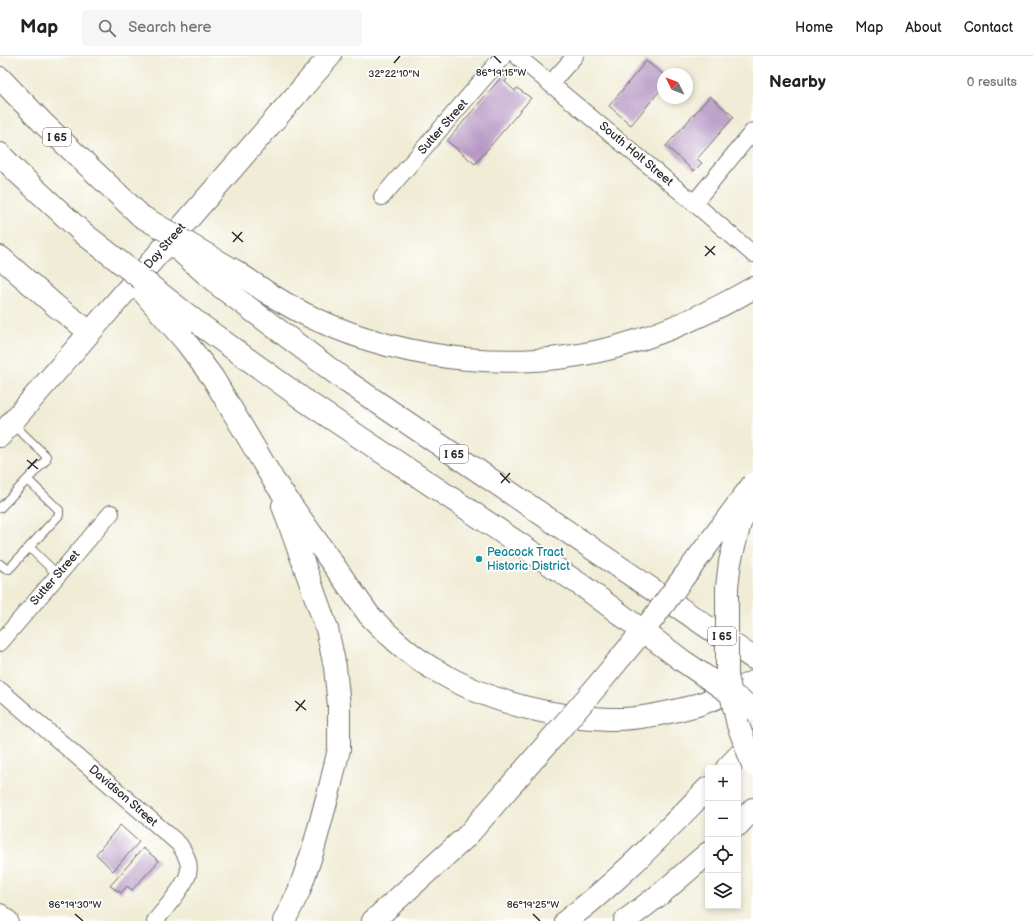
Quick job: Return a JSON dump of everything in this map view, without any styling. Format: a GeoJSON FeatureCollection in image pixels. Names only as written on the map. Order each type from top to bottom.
{"type":"FeatureCollection","features":[{"type":"Feature","properties":{"kind":"main road","name":"Day Street"},"geometry":{"type":"LineString","coordinates":[[6,429],[330,56]]}},
{"type":"Feature","properties":{"kind":"main road","name":"I 65"},"geometry":{"type":"LineString","coordinates":[[0,78],[45,125],[141,216],[228,279],[346,381],[692,615],[753,658]]}},
{"type":"Feature","properties":{"kind":"main road"},"geometry":{"type":"LineString","coordinates":[[0,154],[16,171],[84,233],[195,321],[308,402],[584,587],[683,661],[753,709]]}},
{"type":"Feature","properties":{"kind":"main road"},"geometry":{"type":"LineString","coordinates":[[110,255],[186,342],[212,378],[274,481],[369,616],[412,655],[436,671],[468,688],[504,702],[564,715],[611,719],[658,714],[695,706],[753,682]]}},
{"type":"Feature","properties":{"kind":"main road"},"geometry":{"type":"LineString","coordinates":[[0,257],[57,307],[90,332]]}},
{"type":"Feature","properties":{"kind":"main road"},"geometry":{"type":"LineString","coordinates":[[228,279],[286,304],[338,329],[366,339],[393,347],[457,358],[500,360],[536,359],[564,356],[593,352],[622,345],[676,327],[706,314],[753,288]]}},
{"type":"Feature","properties":{"kind":"main road"},"geometry":{"type":"LineString","coordinates":[[274,481],[327,629],[335,666],[339,706],[339,750],[327,800],[313,850],[299,891],[284,921]]}},
{"type":"Feature","properties":{"kind":"main road"},"geometry":{"type":"LineString","coordinates":[[373,921],[467,836],[592,692],[651,620],[753,484]]}},
{"type":"Feature","properties":{"kind":"main road"},"geometry":{"type":"LineString","coordinates":[[753,501],[740,523],[730,562],[727,587],[727,676],[738,725],[753,765]]}},
{"type":"Feature","properties":{"kind":"main road"},"geometry":{"type":"LineString","coordinates":[[730,765],[753,741]]}},
{"type":"Feature","properties":{"kind":"main road"},"geometry":{"type":"LineString","coordinates":[[566,921],[583,908],[647,850],[705,791]]}},
{"type":"Feature","properties":{"kind":"main road"},"geometry":{"type":"LineString","coordinates":[[741,822],[753,809]]}},
{"type":"Feature","properties":{"kind":"main road"},"geometry":{"type":"LineString","coordinates":[[625,921],[663,892],[705,856]]}},
{"type":"Feature","properties":{"kind":"main road"},"geometry":{"type":"LineString","coordinates":[[0,915],[7,921]]}},
{"type":"Feature","properties":{"kind":"street","name":"Sutter Street"},"geometry":{"type":"LineString","coordinates":[[382,197],[503,56]]}},
{"type":"Feature","properties":{"kind":"street","name":"South Holt Street"},"geometry":{"type":"LineString","coordinates":[[517,56],[753,254]]}},
{"type":"Feature","properties":{"kind":"street"},"geometry":{"type":"LineString","coordinates":[[550,84],[575,56]]}},
{"type":"Feature","properties":{"kind":"street"},"geometry":{"type":"LineString","coordinates":[[694,203],[753,131]]}},
{"type":"Feature","properties":{"kind":"street","name":"Sutter Street"},"geometry":{"type":"LineString","coordinates":[[0,643],[111,514]]}},
{"type":"Feature","properties":{"kind":"street","name":"Davidson Street"},"geometry":{"type":"LineString","coordinates":[[0,690],[179,844],[186,856],[188,874],[182,885],[155,921]]}},
{"type":"Feature","properties":{"kind":"lane"},"geometry":{"type":"LineString","coordinates":[[0,508],[46,460],[46,456],[6,429]]}},
{"type":"Feature","properties":{"kind":"lane"},"geometry":{"type":"LineString","coordinates":[[0,564],[9,569],[59,515],[59,510],[28,480]]}},
{"type":"Feature","properties":{"kind":"lane"},"geometry":{"type":"LineString","coordinates":[[29,547],[58,575]]}},
{"type":"Feature","properties":{"kind":"building"},"geometry":{"type":"Polygon","coordinates":[[[646,61],[657,69],[657,94],[631,125],[609,106],[646,61]]]}},
{"type":"Feature","properties":{"kind":"building"},"geometry":{"type":"Polygon","coordinates":[[[503,75],[507,79],[505,82],[515,91],[517,88],[531,98],[475,164],[447,141],[503,75]]]}},
{"type":"Feature","properties":{"kind":"building"},"geometry":{"type":"Polygon","coordinates":[[[710,96],[734,117],[697,159],[702,163],[694,171],[666,146],[710,96]]]}},
{"type":"Feature","properties":{"kind":"building"},"geometry":{"type":"Polygon","coordinates":[[[120,825],[139,842],[113,871],[96,854],[120,825]]]}},
{"type":"Feature","properties":{"kind":"building"},"geometry":{"type":"Polygon","coordinates":[[[143,848],[159,861],[132,890],[127,886],[121,893],[110,886],[143,848]]]}},
{"type":"Feature","properties":{"kind":"place","name":"Peacock Tract Historic District"},"geometry":{"type":"Point","coordinates":[479,559]}}]}
